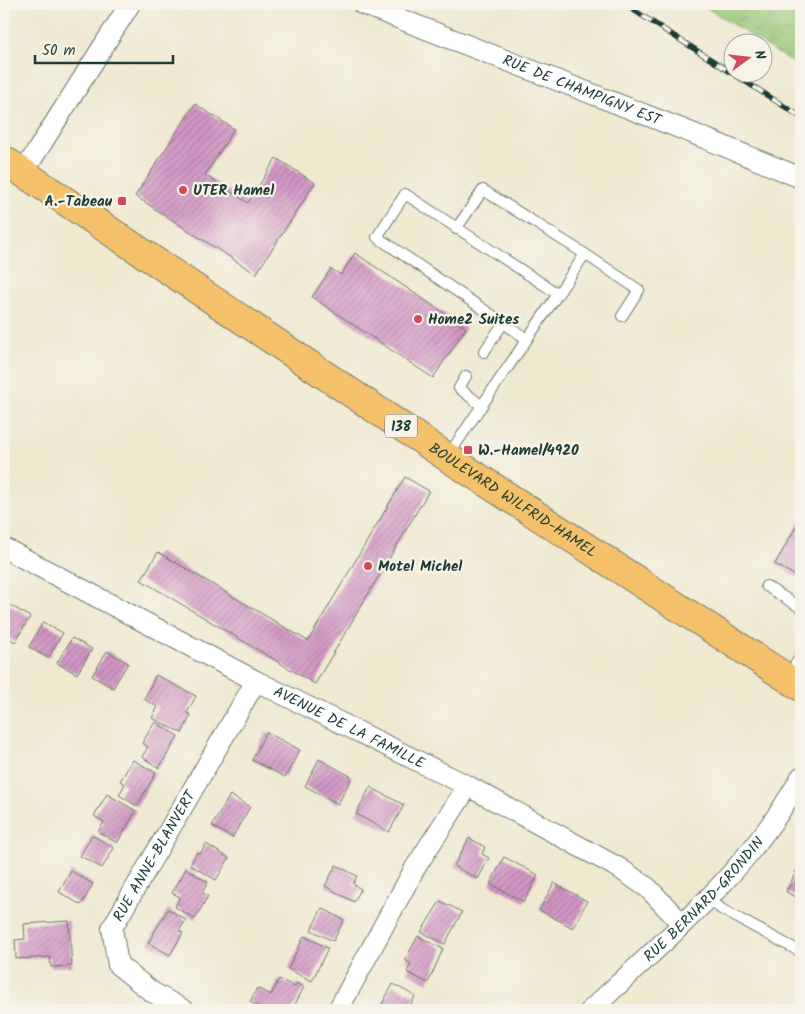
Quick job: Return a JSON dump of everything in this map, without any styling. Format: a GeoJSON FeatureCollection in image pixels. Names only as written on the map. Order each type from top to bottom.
{"type":"FeatureCollection","features":[{"type":"Feature","properties":{"kind":"main road","name":"BOULEVARD WILFRID-HAMEL"},"geometry":{"type":"LineString","coordinates":[[13,166],[447,457],[794,683]]}},
{"type":"Feature","properties":{"kind":"street"},"geometry":{"type":"LineString","coordinates":[[13,166],[130,4]]}},
{"type":"Feature","properties":{"kind":"street","name":"RUE DE CHAMPIGNY EST"},"geometry":{"type":"LineString","coordinates":[[362,4],[692,132],[801,178]]}},
{"type":"Feature","properties":{"kind":"street","name":"AVENUE DE LA FAMILLE"},"geometry":{"type":"LineString","coordinates":[[4,548],[256,682],[468,786],[619,868],[648,888],[682,924]]}},
{"type":"Feature","properties":{"kind":"street","name":"RUE ANNE-BLANVERT"},"geometry":{"type":"LineString","coordinates":[[184,1010],[152,992],[118,965],[112,928],[256,682]]}},
{"type":"Feature","properties":{"kind":"street","name":"RUE BERNARD-GRONDIN"},"geometry":{"type":"LineString","coordinates":[[591,1010],[709,898],[760,841],[778,817],[801,777]]}},
{"type":"Feature","properties":{"kind":"street"},"geometry":{"type":"LineString","coordinates":[[338,1010],[415,868],[468,786]]}},
{"type":"Feature","properties":{"kind":"lane"},"geometry":{"type":"LineString","coordinates":[[456,229],[483,190],[585,254],[638,290],[622,316]]}},
{"type":"Feature","properties":{"kind":"lane"},"geometry":{"type":"LineString","coordinates":[[527,339],[377,237],[405,194],[558,294]]}},
{"type":"Feature","properties":{"kind":"lane"},"geometry":{"type":"LineString","coordinates":[[447,457],[585,254]]}},
{"type":"Feature","properties":{"kind":"lane"},"geometry":{"type":"LineString","coordinates":[[484,352],[504,322]]}},
{"type":"Feature","properties":{"kind":"lane"},"geometry":{"type":"LineString","coordinates":[[466,376],[459,388],[482,406]]}},
{"type":"Feature","properties":{"kind":"lane"},"geometry":{"type":"LineString","coordinates":[[766,586],[801,608]]}},
{"type":"Feature","properties":{"kind":"lane"},"geometry":{"type":"LineString","coordinates":[[794,683],[801,655]]}},
{"type":"Feature","properties":{"kind":"lane"},"geometry":{"type":"LineString","coordinates":[[709,898],[720,908],[801,952]]}},
{"type":"Feature","properties":{"kind":"green space"},"geometry":{"type":"Polygon","coordinates":[[[701,4],[801,4],[801,68],[772,49],[772,32],[745,32],[701,4]]]}},
{"type":"Feature","properties":{"kind":"building","name":"UTER Hamel"},"geometry":{"type":"Polygon","coordinates":[[[195,104],[234,129],[205,175],[248,203],[276,158],[315,183],[256,274],[135,196],[195,104]]]}},
{"type":"Feature","properties":{"kind":"building"},"geometry":{"type":"Polygon","coordinates":[[[355,253],[466,328],[433,378],[312,297],[331,269],[341,275],[355,253]]]}},
{"type":"Feature","properties":{"kind":"building","name":"Motel Michel"},"geometry":{"type":"Polygon","coordinates":[[[405,477],[429,491],[315,684],[141,580],[158,552],[308,641],[405,477]]]}},
{"type":"Feature","properties":{"kind":"building"},"geometry":{"type":"Polygon","coordinates":[[[801,518],[801,579],[775,564],[801,518]]]}},
{"type":"Feature","properties":{"kind":"building"},"geometry":{"type":"Polygon","coordinates":[[[10,605],[30,617],[15,642],[4,635],[4,616],[10,605]]]}},
{"type":"Feature","properties":{"kind":"building"},"geometry":{"type":"Polygon","coordinates":[[[43,622],[63,633],[48,658],[29,647],[43,622]]]}},
{"type":"Feature","properties":{"kind":"building"},"geometry":{"type":"Polygon","coordinates":[[[72,638],[92,649],[77,674],[57,663],[72,638]]]}},
{"type":"Feature","properties":{"kind":"building"},"geometry":{"type":"Polygon","coordinates":[[[107,651],[128,663],[113,688],[92,676],[107,651]]]}},
{"type":"Feature","properties":{"kind":"building"},"geometry":{"type":"Polygon","coordinates":[[[156,675],[196,696],[187,713],[191,715],[182,733],[152,718],[158,707],[144,699],[156,675]]]}},
{"type":"Feature","properties":{"kind":"building"},"geometry":{"type":"Polygon","coordinates":[[[155,722],[178,736],[159,768],[142,757],[148,747],[142,743],[155,722]]]}},
{"type":"Feature","properties":{"kind":"building"},"geometry":{"type":"Polygon","coordinates":[[[266,732],[300,750],[285,777],[252,760],[266,732]]]}},
{"type":"Feature","properties":{"kind":"building"},"geometry":{"type":"Polygon","coordinates":[[[319,759],[352,777],[338,804],[305,786],[319,759]]]}},
{"type":"Feature","properties":{"kind":"building"},"geometry":{"type":"Polygon","coordinates":[[[133,760],[156,773],[137,806],[119,795],[125,784],[120,781],[133,760]]]}},
{"type":"Feature","properties":{"kind":"building"},"geometry":{"type":"Polygon","coordinates":[[[370,787],[404,805],[389,832],[356,814],[370,787]]]}},
{"type":"Feature","properties":{"kind":"building"},"geometry":{"type":"Polygon","coordinates":[[[107,794],[136,811],[117,843],[98,832],[104,822],[94,816],[107,794]]]}},
{"type":"Feature","properties":{"kind":"building"},"geometry":{"type":"Polygon","coordinates":[[[230,795],[250,807],[232,838],[212,826],[230,795]]]}},
{"type":"Feature","properties":{"kind":"building"},"geometry":{"type":"Polygon","coordinates":[[[92,835],[114,848],[102,868],[80,856],[92,835]]]}},
{"type":"Feature","properties":{"kind":"building"},"geometry":{"type":"Polygon","coordinates":[[[469,838],[485,847],[482,854],[489,858],[478,879],[454,866],[469,838]]]}},
{"type":"Feature","properties":{"kind":"building"},"geometry":{"type":"Polygon","coordinates":[[[206,844],[229,858],[216,880],[190,865],[197,852],[200,854],[206,844]]]}},
{"type":"Feature","properties":{"kind":"building"},"geometry":{"type":"Polygon","coordinates":[[[504,857],[538,875],[524,902],[490,884],[504,857]]]}},
{"type":"Feature","properties":{"kind":"building"},"geometry":{"type":"Polygon","coordinates":[[[801,861],[801,899],[786,892],[801,861]]]}},
{"type":"Feature","properties":{"kind":"building"},"geometry":{"type":"Polygon","coordinates":[[[336,865],[357,876],[353,884],[361,889],[354,902],[325,886],[336,865]]]}},
{"type":"Feature","properties":{"kind":"building"},"geometry":{"type":"Polygon","coordinates":[[[186,869],[208,882],[202,893],[208,896],[195,919],[175,907],[180,897],[172,893],[186,869]]]}},
{"type":"Feature","properties":{"kind":"building"},"geometry":{"type":"Polygon","coordinates":[[[71,871],[93,884],[81,905],[59,892],[71,871]]]}},
{"type":"Feature","properties":{"kind":"building"},"geometry":{"type":"Polygon","coordinates":[[[554,883],[587,901],[573,928],[539,910],[554,883]]]}},
{"type":"Feature","properties":{"kind":"building"},"geometry":{"type":"Polygon","coordinates":[[[440,901],[462,912],[445,944],[421,932],[440,901]]]}},
{"type":"Feature","properties":{"kind":"building"},"geometry":{"type":"Polygon","coordinates":[[[322,908],[344,920],[333,941],[311,930],[322,908]]]}},
{"type":"Feature","properties":{"kind":"building"},"geometry":{"type":"Polygon","coordinates":[[[168,909],[186,920],[179,931],[183,933],[170,955],[148,943],[168,909]]]}},
{"type":"Feature","properties":{"kind":"building"},"geometry":{"type":"Polygon","coordinates":[[[69,921],[72,966],[51,967],[50,957],[16,959],[15,940],[25,939],[24,924],[69,921]]]}},
{"type":"Feature","properties":{"kind":"building"},"geometry":{"type":"Polygon","coordinates":[[[304,936],[328,948],[312,981],[288,969],[304,936]]]}},
{"type":"Feature","properties":{"kind":"building"},"geometry":{"type":"Polygon","coordinates":[[[418,936],[443,949],[428,983],[407,972],[411,964],[405,960],[418,936]]]}},
{"type":"Feature","properties":{"kind":"building"},"geometry":{"type":"Polygon","coordinates":[[[279,979],[295,987],[297,983],[304,987],[292,1010],[266,1010],[250,1002],[257,988],[271,995],[279,979]]]}},
{"type":"Feature","properties":{"kind":"building"},"geometry":{"type":"Polygon","coordinates":[[[393,984],[415,996],[408,1010],[389,1010],[381,1006],[393,984]]]}},
{"type":"Feature","properties":{"kind":"railway"},"geometry":{"type":"LineString","coordinates":[[624,4],[801,117]]}},
{"type":"Feature","properties":{"kind":"place","name":"UTER Hamel"},"geometry":{"type":"Point","coordinates":[183,190]}},
{"type":"Feature","properties":{"kind":"place","name":"A.-Tabeau"},"geometry":{"type":"Point","coordinates":[122,201]}},
{"type":"Feature","properties":{"kind":"place","name":"Home2 Suites"},"geometry":{"type":"Point","coordinates":[418,319]}},
{"type":"Feature","properties":{"kind":"place","name":"W.-Hamel/4920"},"geometry":{"type":"Point","coordinates":[468,450]}},
{"type":"Feature","properties":{"kind":"place","name":"Motel Michel"},"geometry":{"type":"Point","coordinates":[368,566]}}]}
